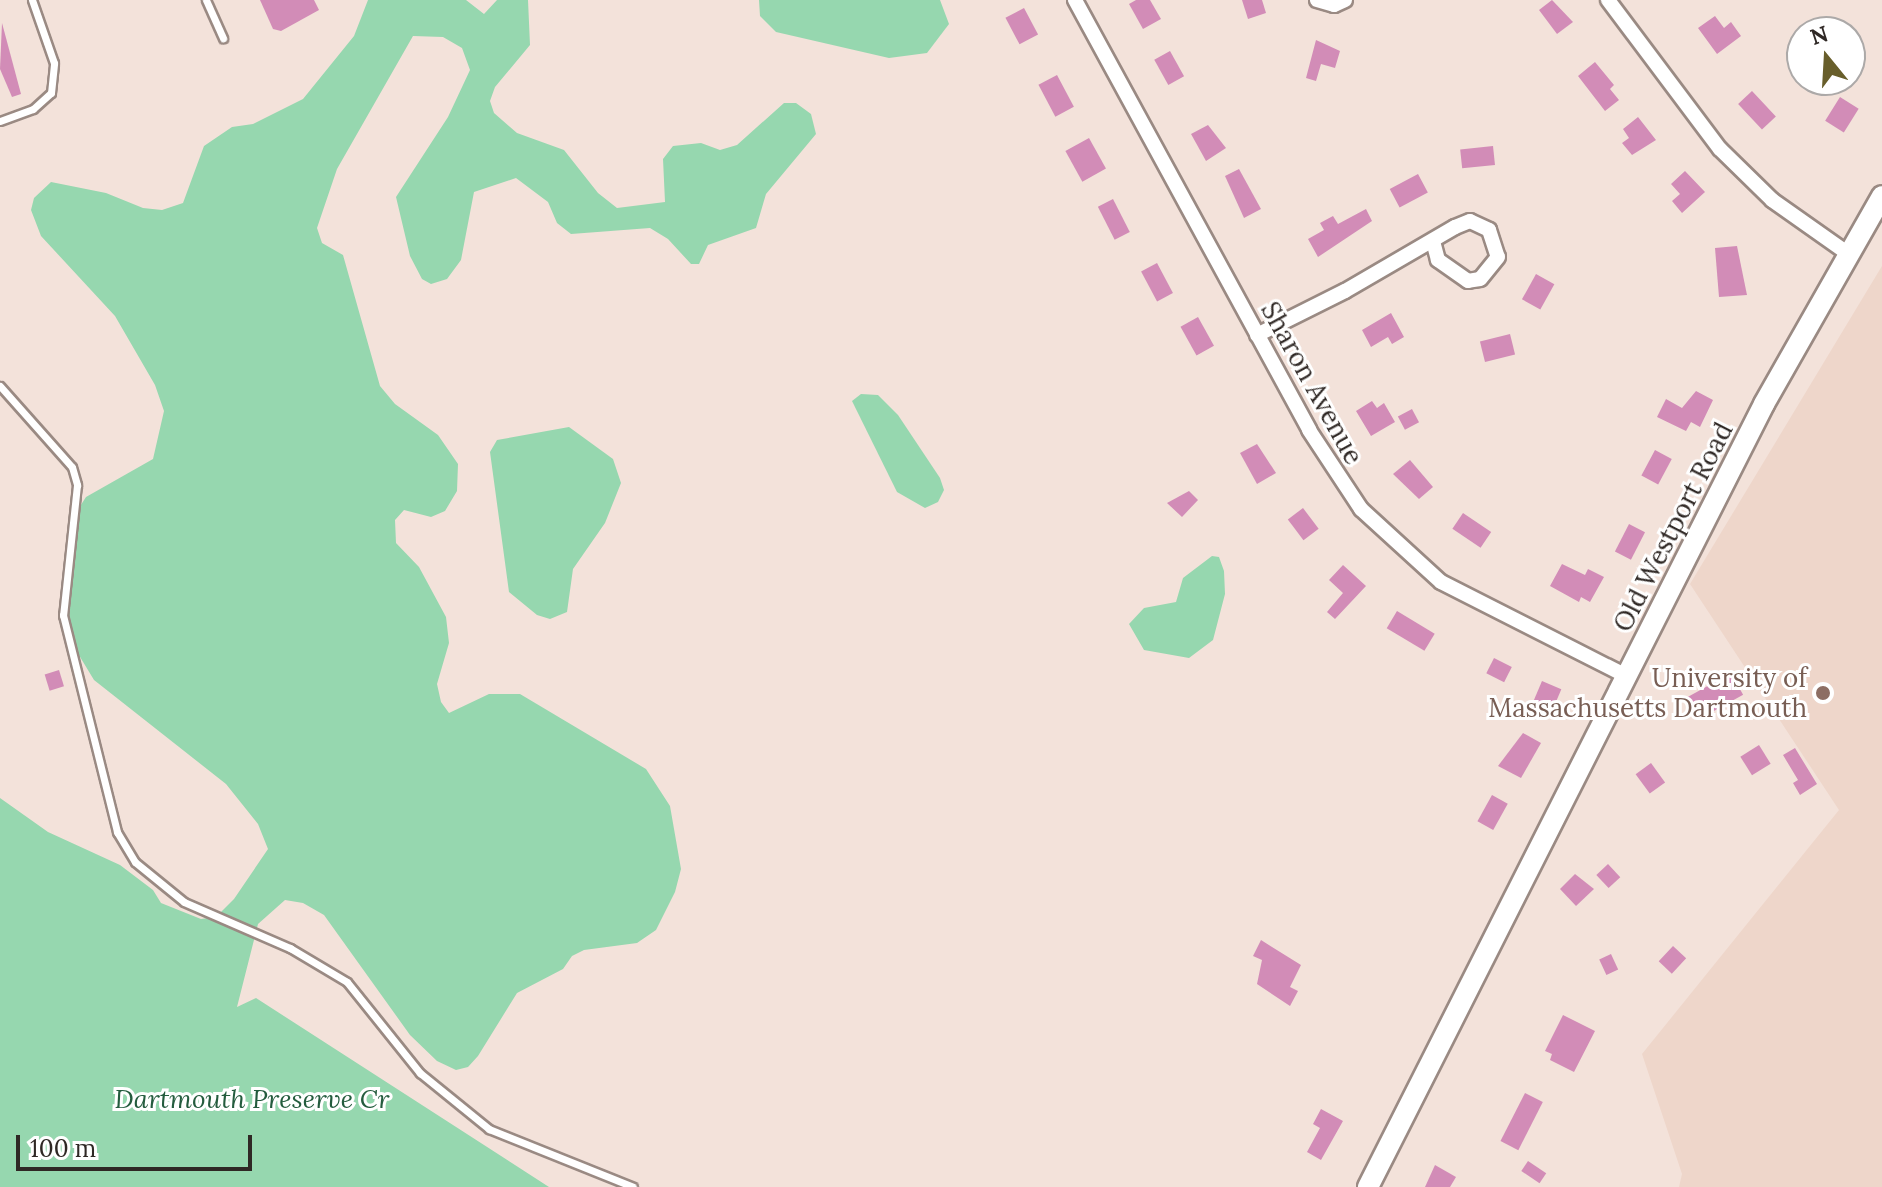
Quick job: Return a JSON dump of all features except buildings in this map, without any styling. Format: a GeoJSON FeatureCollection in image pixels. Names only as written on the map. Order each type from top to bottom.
{"type":"FeatureCollection","features":[{"type":"Feature","properties":{"kind":"main road","name":"Old Westport Road"},"geometry":{"type":"LineString","coordinates":[[1368,1187],[1626,676],[1847,253],[1882,196]]}},
{"type":"Feature","properties":{"kind":"street","name":"Sharon Avenue"},"geometry":{"type":"LineString","coordinates":[[1075,0],[1337,479],[1385,534],[1441,582],[1626,676]]}},
{"type":"Feature","properties":{"kind":"street"},"geometry":{"type":"LineString","coordinates":[[1317,0],[1334,5],[1345,0]]}},
{"type":"Feature","properties":{"kind":"street"},"geometry":{"type":"LineString","coordinates":[[1608,0],[1720,149],[1772,200],[1847,253]]}},
{"type":"Feature","properties":{"kind":"street"},"geometry":{"type":"LineString","coordinates":[[1257,335],[1470,221],[1481,223],[1496,243],[1498,257],[1480,279],[1468,281],[1438,260],[1433,241]]}},
{"type":"Feature","properties":{"kind":"lane"},"geometry":{"type":"LineString","coordinates":[[0,121],[33,109],[51,93],[54,63],[32,0]]}},
{"type":"Feature","properties":{"kind":"lane"},"geometry":{"type":"LineString","coordinates":[[206,0],[223,38]]}},
{"type":"Feature","properties":{"kind":"lane"},"geometry":{"type":"LineString","coordinates":[[0,386],[72,467],[77,485],[63,615],[117,832],[135,862],[184,902],[290,948],[347,982],[420,1073],[489,1129],[633,1187]]}},
{"type":"Feature","properties":{"kind":"shaded area","name":"University of Massachusetts Dartmouth"},"geometry":{"type":"Polygon","coordinates":[[[1882,266],[1882,1187],[1679,1187],[1682,1174],[1642,1054],[1839,810],[1690,584],[1882,266]]]}},
{"type":"Feature","properties":{"kind":"green space","name":"Dartmouth Preserve Cr"},"geometry":{"type":"Polygon","coordinates":[[[368,0],[466,0],[484,14],[497,0],[528,0],[530,45],[495,87],[490,101],[494,113],[517,133],[564,150],[598,193],[617,208],[665,202],[663,159],[673,146],[701,143],[720,150],[737,145],[784,103],[796,103],[811,114],[816,134],[766,194],[756,228],[708,245],[699,264],[691,264],[668,239],[650,228],[571,234],[557,223],[548,202],[516,178],[474,192],[461,260],[447,279],[431,284],[422,279],[410,256],[396,197],[448,117],[470,70],[462,48],[443,37],[413,36],[337,169],[317,228],[322,243],[343,255],[380,386],[395,404],[438,435],[458,464],[457,491],[445,511],[431,517],[404,510],[395,520],[396,543],[419,567],[446,617],[449,643],[437,684],[441,702],[449,713],[489,694],[520,694],[646,769],[670,806],[681,869],[675,892],[656,930],[637,943],[584,950],[572,956],[563,969],[517,993],[478,1056],[468,1067],[456,1070],[437,1061],[410,1035],[324,915],[303,903],[285,900],[258,924],[237,1007],[256,998],[549,1187],[0,1187],[0,798],[48,832],[120,865],[153,890],[161,903],[201,919],[216,917],[234,899],[268,849],[258,824],[226,784],[94,680],[71,642],[64,566],[77,511],[86,497],[153,459],[164,411],[155,385],[115,316],[41,236],[31,210],[34,198],[51,182],[106,193],[143,208],[162,210],[183,203],[204,146],[232,127],[253,124],[303,99],[354,36],[368,0]]]}},
{"type":"Feature","properties":{"kind":"green space"},"geometry":{"type":"Polygon","coordinates":[[[759,0],[940,0],[949,24],[927,53],[889,58],[776,32],[760,16],[759,0]]]}},
{"type":"Feature","properties":{"kind":"green space"},"geometry":{"type":"Polygon","coordinates":[[[861,394],[878,395],[898,415],[940,478],[944,490],[938,502],[925,508],[897,492],[852,401],[861,394]]]}},
{"type":"Feature","properties":{"kind":"green space"},"geometry":{"type":"Polygon","coordinates":[[[569,427],[613,459],[621,483],[605,523],[573,569],[567,612],[550,619],[537,615],[509,592],[490,452],[497,440],[569,427]]]}},
{"type":"Feature","properties":{"kind":"green space"},"geometry":{"type":"Polygon","coordinates":[[[1212,556],[1219,557],[1224,571],[1225,594],[1213,640],[1189,658],[1144,650],[1129,624],[1144,608],[1176,602],[1183,578],[1212,556]]]}},
{"type":"Feature","properties":{"kind":"place","name":"University of Massachusetts Dartmouth"},"geometry":{"type":"Point","coordinates":[1823,693]}}]}
